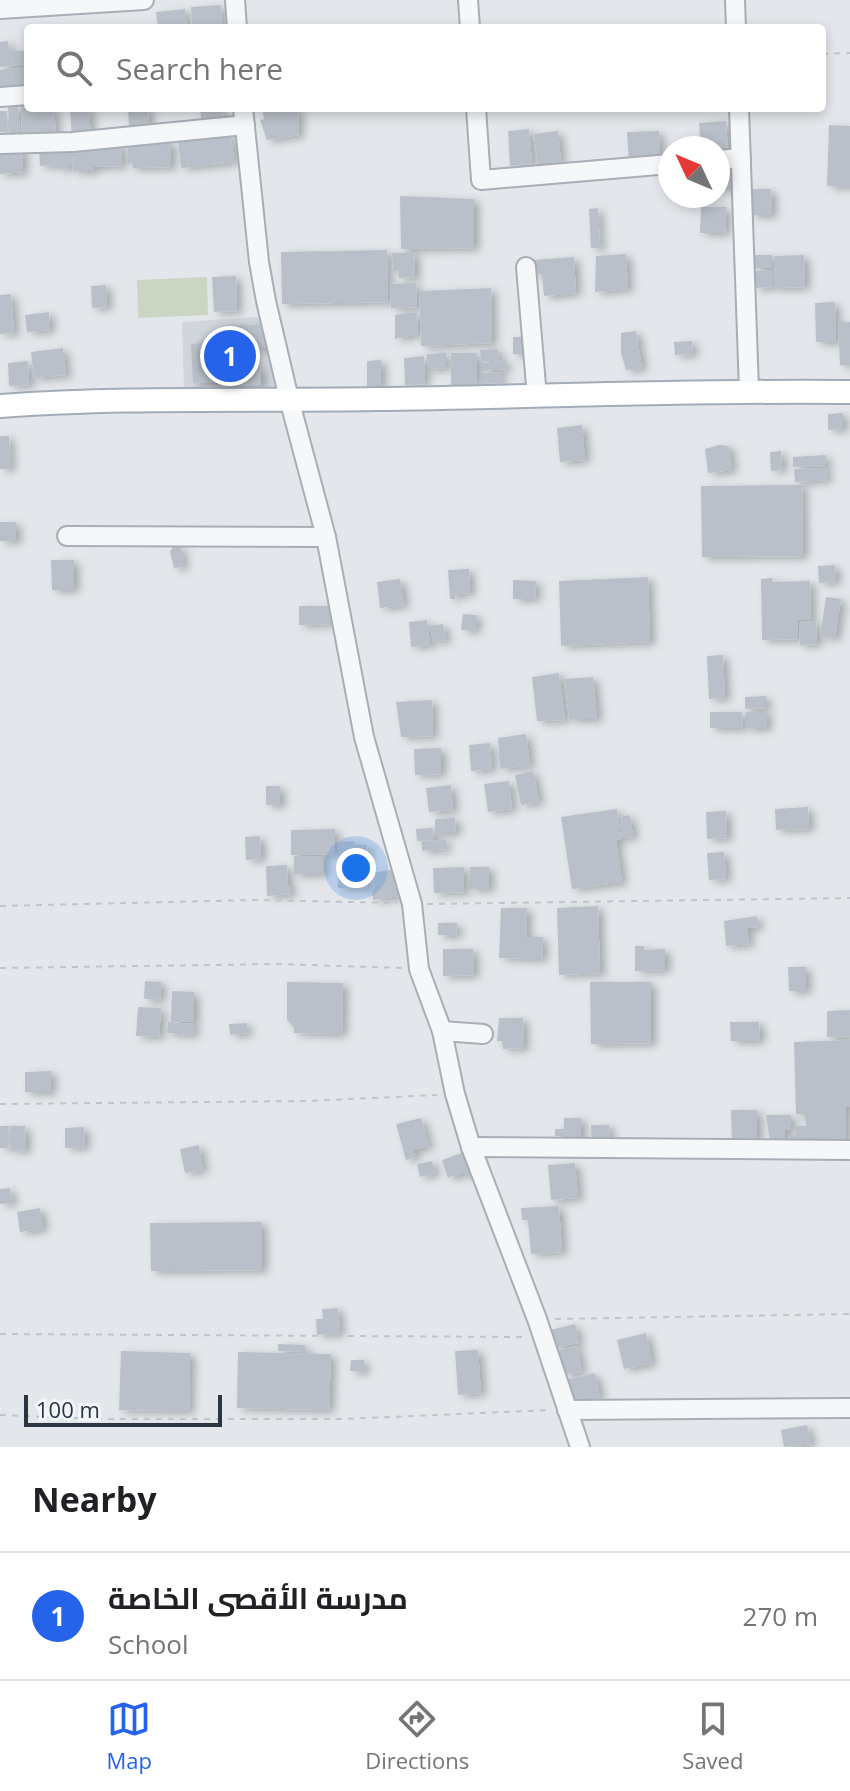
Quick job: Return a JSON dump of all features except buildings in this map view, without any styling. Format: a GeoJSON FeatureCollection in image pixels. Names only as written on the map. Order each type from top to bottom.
{"type":"FeatureCollection","features":[{"type":"Feature","properties":{"kind":"main road"},"geometry":{"type":"LineString","coordinates":[[0,406],[73,401],[850,392]]}},
{"type":"Feature","properties":{"kind":"street"},"geometry":{"type":"LineString","coordinates":[[0,9],[144,0]]}},
{"type":"Feature","properties":{"kind":"street"},"geometry":{"type":"LineString","coordinates":[[235,0],[237,24]]}},
{"type":"Feature","properties":{"kind":"street"},"geometry":{"type":"LineString","coordinates":[[468,0],[470,24]]}},
{"type":"Feature","properties":{"kind":"street"},"geometry":{"type":"LineString","coordinates":[[735,0],[736,24]]}},
{"type":"Feature","properties":{"kind":"street"},"geometry":{"type":"LineString","coordinates":[[0,97],[24,95]]}},
{"type":"Feature","properties":{"kind":"street"},"geometry":{"type":"LineString","coordinates":[[476,112],[481,180],[658,165]]}},
{"type":"Feature","properties":{"kind":"street"},"geometry":{"type":"LineString","coordinates":[[739,112],[749,391]]}},
{"type":"Feature","properties":{"kind":"street"},"geometry":{"type":"LineString","coordinates":[[0,144],[73,142],[244,116],[259,262],[289,399],[326,537],[364,737],[412,904],[419,969],[442,1031],[455,1094],[471,1147],[540,1328],[580,1447]]}},
{"type":"Feature","properties":{"kind":"street"},"geometry":{"type":"LineString","coordinates":[[730,159],[741,158]]}},
{"type":"Feature","properties":{"kind":"street"},"geometry":{"type":"LineString","coordinates":[[526,267],[537,397]]}},
{"type":"Feature","properties":{"kind":"street"},"geometry":{"type":"LineString","coordinates":[[67,536],[326,537]]}},
{"type":"Feature","properties":{"kind":"street"},"geometry":{"type":"LineString","coordinates":[[442,1031],[483,1034]]}},
{"type":"Feature","properties":{"kind":"street"},"geometry":{"type":"LineString","coordinates":[[471,1147],[850,1150]]}},
{"type":"Feature","properties":{"kind":"street"},"geometry":{"type":"LineString","coordinates":[[567,1410],[850,1408]]}},
{"type":"Feature","properties":{"kind":"path"},"geometry":{"type":"LineString","coordinates":[[826,54],[850,53]]}},
{"type":"Feature","properties":{"kind":"path"},"geometry":{"type":"LineString","coordinates":[[0,968],[278,964],[419,969]]}},
{"type":"Feature","properties":{"kind":"path"},"geometry":{"type":"LineString","coordinates":[[0,1104],[307,1101],[455,1094]]}},
{"type":"Feature","properties":{"kind":"path"},"geometry":{"type":"LineString","coordinates":[[0,1334],[540,1328],[850,1314]]}},
{"type":"Feature","properties":{"kind":"path"},"geometry":{"type":"LineString","coordinates":[[0,1415],[100,1419],[344,1419],[567,1410]]}},
{"type":"Feature","properties":{"kind":"shaded area"},"geometry":{"type":"Polygon","coordinates":[[[272,316],[281,390],[184,393],[182,322],[272,316]]]}},
{"type":"Feature","properties":{"kind":"green space"},"geometry":{"type":"Polygon","coordinates":[[[207,277],[208,315],[138,318],[137,280],[207,277]]]}},
{"type":"Feature","properties":{"kind":"place","name":"مدرسة الأقصى الخاصة"},"geometry":{"type":"Point","coordinates":[230,356]}}]}
